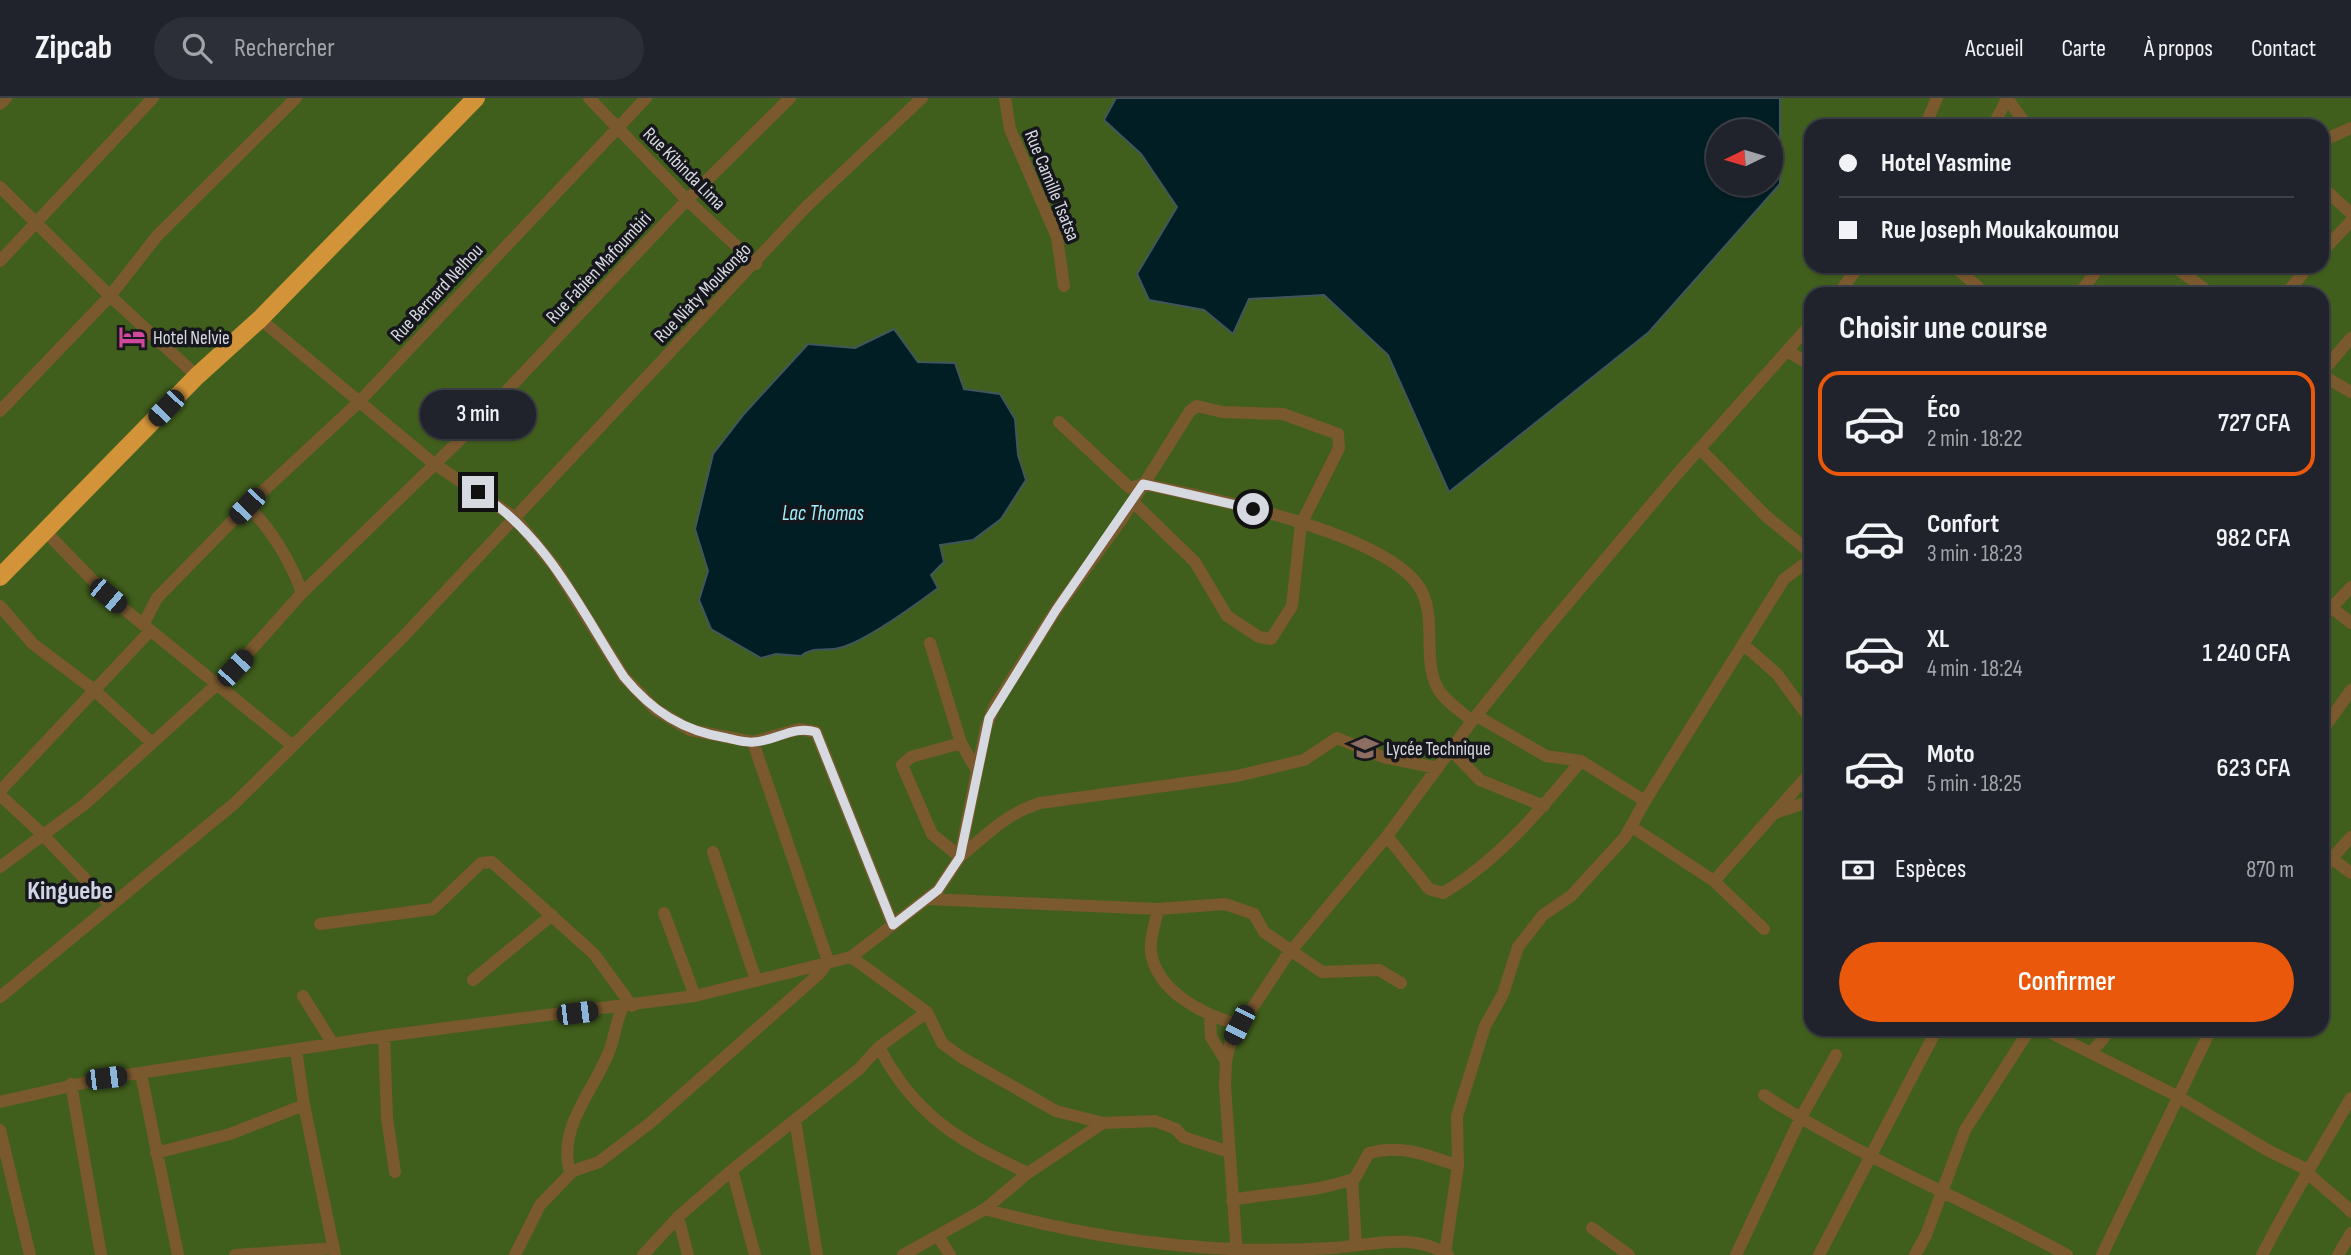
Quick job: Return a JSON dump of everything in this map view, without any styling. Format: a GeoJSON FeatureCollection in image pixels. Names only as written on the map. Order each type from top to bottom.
{"type":"FeatureCollection","features":[{"type":"Feature","properties":{"kind":"highway"},"geometry":{"type":"LineString","coordinates":[[0,577],[197,376],[260,319],[476,98]]}},
{"type":"Feature","properties":{"kind":"street"},"geometry":{"type":"LineString","coordinates":[[0,104],[6,98]]}},
{"type":"Feature","properties":{"kind":"street"},"geometry":{"type":"LineString","coordinates":[[0,261],[153,98]]}},
{"type":"Feature","properties":{"kind":"street"},"geometry":{"type":"LineString","coordinates":[[0,411],[110,296],[157,236],[296,98]]}},
{"type":"Feature","properties":{"kind":"street","name":"Rue Kibinda Lima"},"geometry":{"type":"LineString","coordinates":[[589,98],[687,200],[756,264]]}},
{"type":"Feature","properties":{"kind":"street","name":"Rue Bernard Nelhou"},"geometry":{"type":"LineString","coordinates":[[0,793],[147,628],[157,598],[247,506],[358,403],[646,98]]}},
{"type":"Feature","properties":{"kind":"street","name":"Rue Fabien Mafoumbiri"},"geometry":{"type":"LineString","coordinates":[[0,867],[85,804],[217,684],[302,593],[433,463],[466,434],[687,200],[790,98]]}},
{"type":"Feature","properties":{"kind":"street","name":"Rue Niaty Moukongo"},"geometry":{"type":"LineString","coordinates":[[0,997],[235,803],[403,637],[756,264],[806,207],[922,98]]}},
{"type":"Feature","properties":{"kind":"street","name":"Rue Camille Tsatsa"},"geometry":{"type":"LineString","coordinates":[[1005,98],[1010,129],[1056,237],[1064,286]]}},
{"type":"Feature","properties":{"kind":"street"},"geometry":{"type":"LineString","coordinates":[[1928,119],[1937,98]]}},
{"type":"Feature","properties":{"kind":"street"},"geometry":{"type":"LineString","coordinates":[[1996,119],[2007,98],[2022,119]]}},
{"type":"Feature","properties":{"kind":"street"},"geometry":{"type":"LineString","coordinates":[[2329,138],[2351,128]]}},
{"type":"Feature","properties":{"kind":"street"},"geometry":{"type":"LineString","coordinates":[[0,187],[110,296],[197,376]]}},
{"type":"Feature","properties":{"kind":"street"},"geometry":{"type":"LineString","coordinates":[[2329,193],[2351,213]]}},
{"type":"Feature","properties":{"kind":"street"},"geometry":{"type":"LineString","coordinates":[[2329,245],[2351,221]]}},
{"type":"Feature","properties":{"kind":"street"},"geometry":{"type":"LineString","coordinates":[[1962,273],[1978,287]]}},
{"type":"Feature","properties":{"kind":"street"},"geometry":{"type":"LineString","coordinates":[[2084,287],[2095,273]]}},
{"type":"Feature","properties":{"kind":"street"},"geometry":{"type":"LineString","coordinates":[[2183,273],[2202,287]]}},
{"type":"Feature","properties":{"kind":"street"},"geometry":{"type":"LineString","coordinates":[[2292,287],[2303,273]]}},
{"type":"Feature","properties":{"kind":"street"},"geometry":{"type":"LineString","coordinates":[[2089,279],[2090,287]]}},
{"type":"Feature","properties":{"kind":"street"},"geometry":{"type":"LineString","coordinates":[[260,319],[433,463],[514,517],[555,567],[638,693],[674,722],[690,730],[753,743],[799,729],[816,732],[893,925]]}},
{"type":"Feature","properties":{"kind":"street"},"geometry":{"type":"LineString","coordinates":[[1237,1252],[1229,1152],[1226,1061],[1239,1025],[1291,950],[1387,836],[1474,719],[1542,634],[1804,332]]}},
{"type":"Feature","properties":{"kind":"street"},"geometry":{"type":"LineString","coordinates":[[2329,365],[2351,338]]}},
{"type":"Feature","properties":{"kind":"street"},"geometry":{"type":"LineString","coordinates":[[1787,351],[1804,361]]}},
{"type":"Feature","properties":{"kind":"street"},"geometry":{"type":"LineString","coordinates":[[2329,378],[2351,393]]}},
{"type":"Feature","properties":{"kind":"street"},"geometry":{"type":"LineString","coordinates":[[960,857],[986,728],[994,707],[1069,590],[1133,502],[1187,415],[1197,406],[1222,412],[1283,414],[1338,434],[1339,448],[1301,524],[1292,606],[1271,639],[1264,638],[1227,616],[1195,562],[1133,502]]}},
{"type":"Feature","properties":{"kind":"street"},"geometry":{"type":"LineString","coordinates":[[1059,422],[1130,488],[1143,484],[1253,509],[1373,550],[1413,578],[1425,600],[1437,687],[1474,719],[1546,756],[1581,761],[1645,801]]}},
{"type":"Feature","properties":{"kind":"street"},"geometry":{"type":"LineString","coordinates":[[1700,449],[1766,516],[1804,547]]}},
{"type":"Feature","properties":{"kind":"street"},"geometry":{"type":"LineString","coordinates":[[247,506],[268,530],[296,576],[302,593]]}},
{"type":"Feature","properties":{"kind":"street"},"geometry":{"type":"LineString","coordinates":[[44,530],[74,565],[293,746]]}},
{"type":"Feature","properties":{"kind":"street"},"geometry":{"type":"LineString","coordinates":[[985,1209],[1095,1237],[1237,1252],[1400,1241],[1431,1246],[1446,1254],[1458,1166],[1456,1123],[1485,1026],[1503,994],[1523,937],[1543,915],[1578,888],[1632,827],[1645,801],[1784,579],[1804,564]]}},
{"type":"Feature","properties":{"kind":"street"},"geometry":{"type":"LineString","coordinates":[[2329,606],[2351,587]]}},
{"type":"Feature","properties":{"kind":"street"},"geometry":{"type":"LineString","coordinates":[[0,606],[33,644],[93,689],[151,742]]}},
{"type":"Feature","properties":{"kind":"street"},"geometry":{"type":"LineString","coordinates":[[2329,611],[2351,623]]}},
{"type":"Feature","properties":{"kind":"street"},"geometry":{"type":"LineString","coordinates":[[930,643],[961,743],[977,771]]}},
{"type":"Feature","properties":{"kind":"street"},"geometry":{"type":"LineString","coordinates":[[1743,644],[1777,674],[1804,711]]}},
{"type":"Feature","properties":{"kind":"street"},"geometry":{"type":"LineString","coordinates":[[2329,721],[2351,690]]}},
{"type":"Feature","properties":{"kind":"street"},"geometry":{"type":"LineString","coordinates":[[0,1102],[72,1084],[384,1036],[695,996],[851,957],[928,899],[944,884],[960,857],[1008,815],[1040,803],[1237,776],[1304,760],[1337,738],[1383,757],[1438,768]]}},
{"type":"Feature","properties":{"kind":"street"},"geometry":{"type":"LineString","coordinates":[[753,743],[828,961]]}},
{"type":"Feature","properties":{"kind":"street"},"geometry":{"type":"LineString","coordinates":[[960,857],[932,834],[902,765],[911,757],[961,743]]}},
{"type":"Feature","properties":{"kind":"street"},"geometry":{"type":"LineString","coordinates":[[1451,750],[1480,780],[1544,806]]}},
{"type":"Feature","properties":{"kind":"street"},"geometry":{"type":"LineString","coordinates":[[1387,836],[1429,889],[1438,894],[1464,881],[1544,806],[1581,761]]}},
{"type":"Feature","properties":{"kind":"street"},"geometry":{"type":"LineString","coordinates":[[1714,881],[1804,780]]}},
{"type":"Feature","properties":{"kind":"street"},"geometry":{"type":"LineString","coordinates":[[0,793],[111,906]]}},
{"type":"Feature","properties":{"kind":"street"},"geometry":{"type":"LineString","coordinates":[[1774,813],[1804,803]]}},
{"type":"Feature","properties":{"kind":"street"},"geometry":{"type":"LineString","coordinates":[[1632,827],[1714,881],[1764,929]]}},
{"type":"Feature","properties":{"kind":"street"},"geometry":{"type":"LineString","coordinates":[[2329,853],[2351,837]]}},
{"type":"Feature","properties":{"kind":"street"},"geometry":{"type":"LineString","coordinates":[[713,852],[755,981]]}},
{"type":"Feature","properties":{"kind":"street"},"geometry":{"type":"LineString","coordinates":[[2329,856],[2351,873]]}},
{"type":"Feature","properties":{"kind":"street"},"geometry":{"type":"LineString","coordinates":[[320,924],[433,909],[486,861],[492,862],[594,954],[627,1006]]}},
{"type":"Feature","properties":{"kind":"street"},"geometry":{"type":"LineString","coordinates":[[928,899],[978,904],[1158,909],[1225,904],[1254,914],[1264,932],[1322,972],[1379,970],[1401,983]]}},
{"type":"Feature","properties":{"kind":"street"},"geometry":{"type":"LineString","coordinates":[[1158,909],[1152,957],[1164,978],[1182,999],[1210,1016],[1239,1025]]}},
{"type":"Feature","properties":{"kind":"street"},"geometry":{"type":"LineString","coordinates":[[664,914],[695,996]]}},
{"type":"Feature","properties":{"kind":"street"},"geometry":{"type":"LineString","coordinates":[[473,980],[552,915]]}},
{"type":"Feature","properties":{"kind":"street"},"geometry":{"type":"LineString","coordinates":[[851,957],[927,1012],[942,1043],[961,1057],[1056,1111],[1102,1123],[1155,1121],[1175,1129],[1183,1137],[1229,1152]]}},
{"type":"Feature","properties":{"kind":"street"},"geometry":{"type":"LineString","coordinates":[[514,1255],[540,1205],[573,1171],[599,1162],[650,1123],[820,973],[828,961]]}},
{"type":"Feature","properties":{"kind":"street"},"geometry":{"type":"LineString","coordinates":[[303,996],[332,1044]]}},
{"type":"Feature","properties":{"kind":"street"},"geometry":{"type":"LineString","coordinates":[[573,1171],[570,1172],[567,1157],[575,1115],[608,1056],[627,1006]]}},
{"type":"Feature","properties":{"kind":"street"},"geometry":{"type":"LineString","coordinates":[[643,1255],[678,1217],[732,1170],[859,1069],[878,1047],[927,1012]]}},
{"type":"Feature","properties":{"kind":"street"},"geometry":{"type":"LineString","coordinates":[[1210,1016],[1211,1037],[1226,1061]]}},
{"type":"Feature","properties":{"kind":"street"},"geometry":{"type":"LineString","coordinates":[[384,1036],[387,1118],[395,1172]]}},
{"type":"Feature","properties":{"kind":"street"},"geometry":{"type":"LineString","coordinates":[[1819,1255],[1872,1158],[1895,1106],[1933,1036]]}},
{"type":"Feature","properties":{"kind":"street"},"geometry":{"type":"LineString","coordinates":[[1915,1255],[1926,1235],[1965,1130],[2025,1036]]}},
{"type":"Feature","properties":{"kind":"street"},"geometry":{"type":"LineString","coordinates":[[2058,1036],[2178,1096],[2269,1151],[2306,1169],[2309,1176],[2331,1190],[2351,1212]]}},
{"type":"Feature","properties":{"kind":"street"},"geometry":{"type":"LineString","coordinates":[[2092,1052],[2105,1036]]}},
{"type":"Feature","properties":{"kind":"street"},"geometry":{"type":"LineString","coordinates":[[2102,1255],[2208,1036]]}},
{"type":"Feature","properties":{"kind":"street"},"geometry":{"type":"LineString","coordinates":[[878,1047],[891,1070],[934,1121],[982,1151],[1028,1173]]}},
{"type":"Feature","properties":{"kind":"street"},"geometry":{"type":"LineString","coordinates":[[235,1255],[299,1248],[335,1252],[304,1105],[296,1050]]}},
{"type":"Feature","properties":{"kind":"street"},"geometry":{"type":"LineString","coordinates":[[1736,1255],[1800,1119],[1836,1055]]}},
{"type":"Feature","properties":{"kind":"street"},"geometry":{"type":"LineString","coordinates":[[141,1074],[178,1255]]}},
{"type":"Feature","properties":{"kind":"street"},"geometry":{"type":"LineString","coordinates":[[72,1084],[101,1255]]}},
{"type":"Feature","properties":{"kind":"street"},"geometry":{"type":"LineString","coordinates":[[1764,1096],[1872,1158],[1943,1190],[2067,1255]]}},
{"type":"Feature","properties":{"kind":"street"},"geometry":{"type":"LineString","coordinates":[[2262,1255],[2306,1169],[2323,1149],[2351,1098]]}},
{"type":"Feature","properties":{"kind":"street"},"geometry":{"type":"LineString","coordinates":[[156,1153],[230,1134],[304,1105]]}},
{"type":"Feature","properties":{"kind":"street"},"geometry":{"type":"LineString","coordinates":[[795,1120],[817,1255]]}},
{"type":"Feature","properties":{"kind":"street"},"geometry":{"type":"LineString","coordinates":[[903,1255],[985,1209],[1028,1173],[1102,1123]]}},
{"type":"Feature","properties":{"kind":"street"},"geometry":{"type":"LineString","coordinates":[[0,1130],[29,1255]]}},
{"type":"Feature","properties":{"kind":"street"},"geometry":{"type":"LineString","coordinates":[[1232,1200],[1272,1192],[1325,1189],[1358,1176],[1369,1153],[1389,1149],[1415,1151],[1458,1166]]}},
{"type":"Feature","properties":{"kind":"street"},"geometry":{"type":"LineString","coordinates":[[732,1170],[755,1255]]}},
{"type":"Feature","properties":{"kind":"street"},"geometry":{"type":"LineString","coordinates":[[1352,1180],[1356,1245]]}},
{"type":"Feature","properties":{"kind":"street"},"geometry":{"type":"LineString","coordinates":[[678,1217],[688,1255]]}},
{"type":"Feature","properties":{"kind":"street"},"geometry":{"type":"LineString","coordinates":[[1592,1228],[1629,1255]]}},
{"type":"Feature","properties":{"kind":"street"},"geometry":{"type":"LineString","coordinates":[[2338,1255],[2351,1233]]}},
{"type":"Feature","properties":{"kind":"street"},"geometry":{"type":"LineString","coordinates":[[938,1236],[950,1255]]}},
{"type":"Feature","properties":{"kind":"green space"},"geometry":{"type":"Polygon","coordinates":[[[0,98],[2351,98],[2351,1255],[0,1255],[0,98]]]}},
{"type":"Feature","properties":{"kind":"water"},"geometry":{"type":"Polygon","coordinates":[[[1116,98],[1780,98],[1780,119],[1706,119],[1706,196],[1769,196],[1649,332],[1449,492],[1388,355],[1324,295],[1249,299],[1233,334],[1204,310],[1149,300],[1137,274],[1177,207],[1141,154],[1104,120],[1116,98]]]}},
{"type":"Feature","properties":{"kind":"water","name":"Lac Thomas"},"geometry":{"type":"Polygon","coordinates":[[[894,329],[918,362],[955,363],[964,389],[1000,394],[1015,419],[1018,455],[1026,480],[1001,519],[973,540],[940,545],[944,562],[931,575],[938,588],[892,621],[843,647],[811,651],[801,656],[776,654],[761,658],[711,629],[699,600],[708,571],[695,529],[713,454],[744,414],[808,344],[855,348],[894,329]]]}},
{"type":"Feature","properties":{"kind":"place","name":"Hotel Nelvie"},"geometry":{"type":"Point","coordinates":[132,337]}},
{"type":"Feature","properties":{"kind":"place","name":"Lycée Technique"},"geometry":{"type":"Point","coordinates":[1365,748]}},
{"type":"Feature","properties":{"kind":"district","name":"Kinguebe"},"geometry":{"type":"Point","coordinates":[70,890]}},
{"type":"Feature","properties":{"kind":"route"},"geometry":{"type":"LineString","coordinates":[[478,492],[514,517],[540,546],[624,677],[655,709],[690,730],[753,743],[799,729],[816,732],[893,925],[944,884],[960,857],[986,728],[994,707],[1069,590],[1122,519],[1143,484],[1253,509]]}}]}
